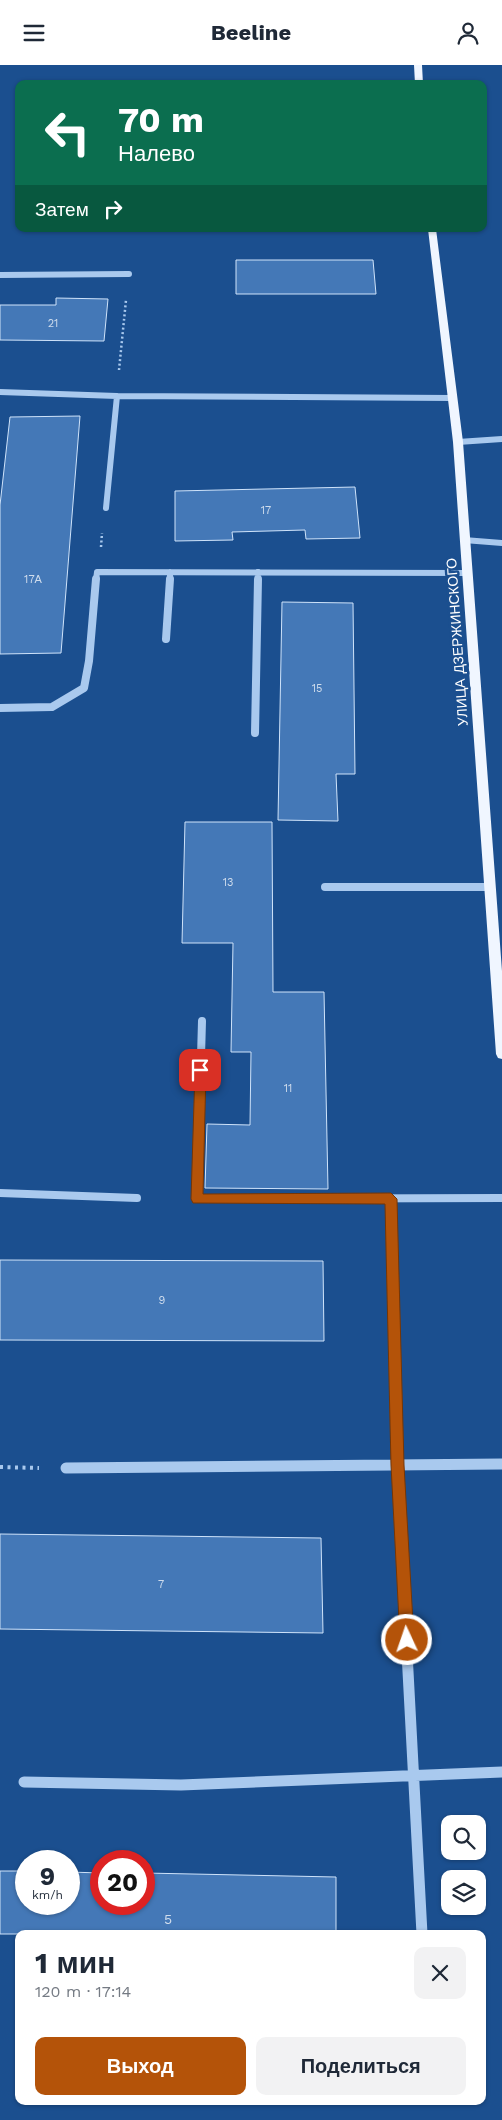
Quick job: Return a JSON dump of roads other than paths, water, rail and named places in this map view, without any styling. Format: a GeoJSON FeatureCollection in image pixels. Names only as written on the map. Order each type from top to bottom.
{"type":"FeatureCollection","features":[{"type":"Feature","properties":{"kind":"main road"},"geometry":{"type":"LineString","coordinates":[[418,65],[419,80]]}},
{"type":"Feature","properties":{"kind":"main road","name":"УЛИЦА ДЗЕРЖИНСКОГО"},"geometry":{"type":"LineString","coordinates":[[432,232],[458,442],[488,887],[502,1054]]}},
{"type":"Feature","properties":{"kind":"lane"},"geometry":{"type":"LineString","coordinates":[[0,275],[128,274]]}},
{"type":"Feature","properties":{"kind":"lane"},"geometry":{"type":"LineString","coordinates":[[0,393],[117,396],[452,398]]}},
{"type":"Feature","properties":{"kind":"lane"},"geometry":{"type":"LineString","coordinates":[[106,508],[117,396]]}},
{"type":"Feature","properties":{"kind":"lane"},"geometry":{"type":"LineString","coordinates":[[458,442],[502,439]]}},
{"type":"Feature","properties":{"kind":"lane"},"geometry":{"type":"LineString","coordinates":[[464,540],[502,543]]}},
{"type":"Feature","properties":{"kind":"lane"},"geometry":{"type":"LineString","coordinates":[[0,708],[52,707],[84,688],[90,661],[97,572],[467,573]]}},
{"type":"Feature","properties":{"kind":"lane"},"geometry":{"type":"LineString","coordinates":[[166,639],[170,572]]}},
{"type":"Feature","properties":{"kind":"lane"},"geometry":{"type":"LineString","coordinates":[[255,733],[258,572]]}},
{"type":"Feature","properties":{"kind":"lane"},"geometry":{"type":"LineString","coordinates":[[325,887],[488,887]]}},
{"type":"Feature","properties":{"kind":"lane"},"geometry":{"type":"LineString","coordinates":[[490,907],[502,908]]}},
{"type":"Feature","properties":{"kind":"lane"},"geometry":{"type":"LineString","coordinates":[[202,1021],[197,1199],[502,1198]]}},
{"type":"Feature","properties":{"kind":"lane"},"geometry":{"type":"LineString","coordinates":[[0,1193],[137,1197]]}},
{"type":"Feature","properties":{"kind":"lane"},"geometry":{"type":"LineString","coordinates":[[391,1199],[397,1465],[422,1930]]}},
{"type":"Feature","properties":{"kind":"lane"},"geometry":{"type":"LineString","coordinates":[[66,1468],[502,1464]]}},
{"type":"Feature","properties":{"kind":"lane"},"geometry":{"type":"LineString","coordinates":[[24,1782],[181,1785],[502,1771]]}}]}
